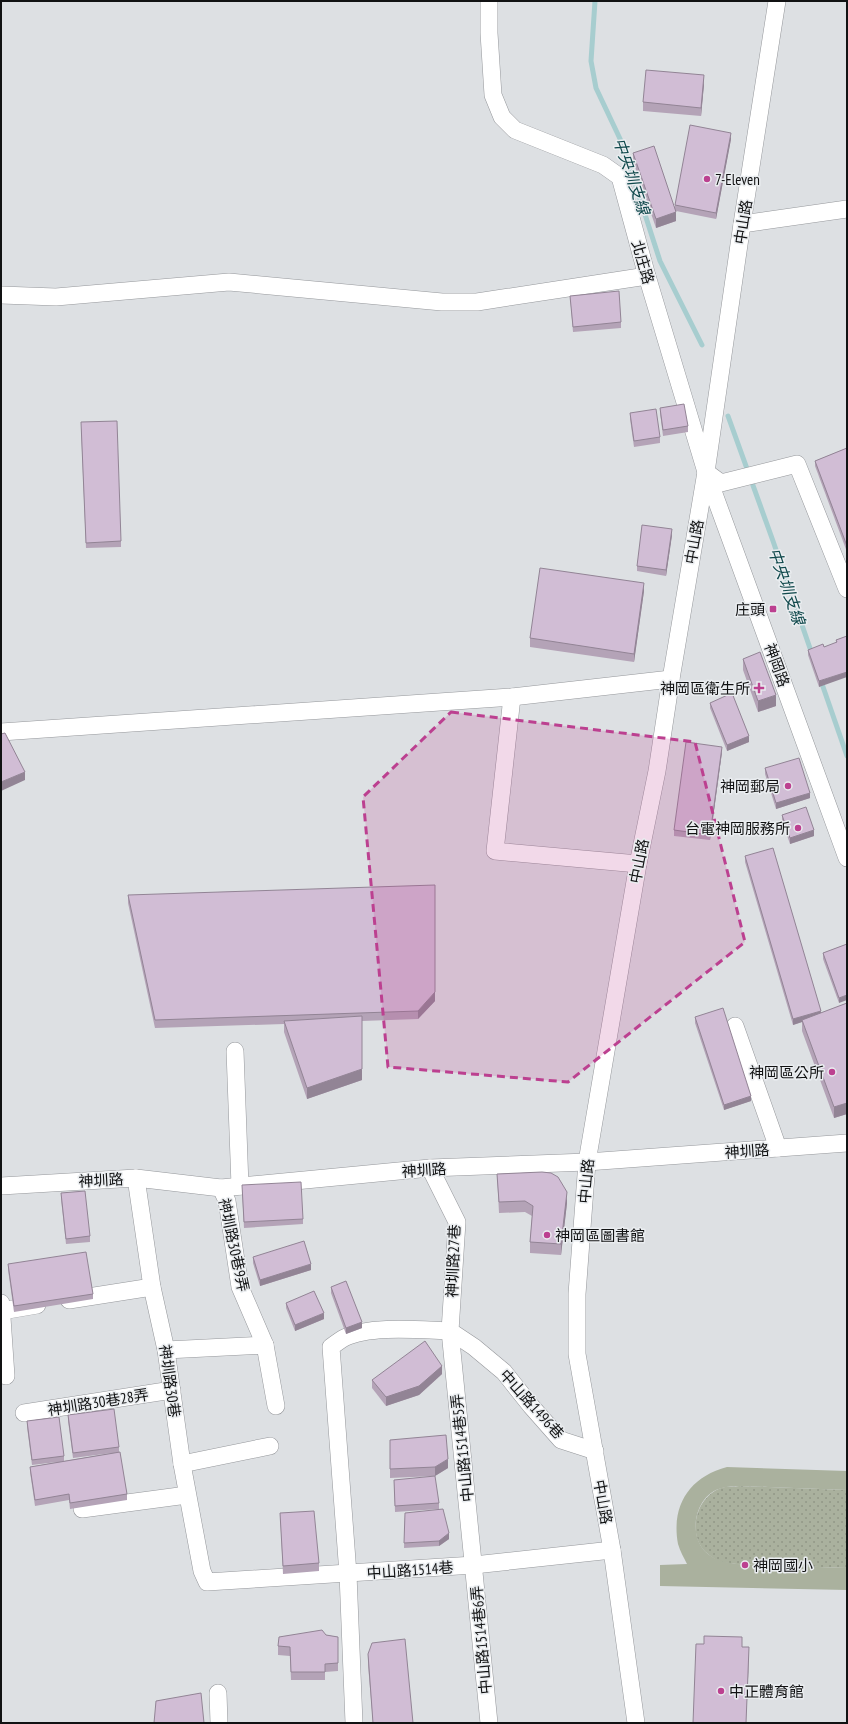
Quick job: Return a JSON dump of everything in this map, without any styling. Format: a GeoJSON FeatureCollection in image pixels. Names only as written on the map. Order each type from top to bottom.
{"type":"FeatureCollection","features":[{"type":"Feature","properties":{"kind":"street","name":"北庄路"},"geometry":{"type":"LineString","coordinates":[[489,1],[489,33],[493,95],[502,117],[515,130],[603,165],[620,178],[647,276],[706,472]]}},
{"type":"Feature","properties":{"kind":"street","name":"中山路"},"geometry":{"type":"LineString","coordinates":[[636,1723],[612,1550],[577,1354],[577,1294],[587,1162],[638,864],[657,771],[706,472],[742,224],[777,1]]}},
{"type":"Feature","properties":{"kind":"street"},"geometry":{"type":"LineString","coordinates":[[742,224],[847,209]]}},
{"type":"Feature","properties":{"kind":"street"},"geometry":{"type":"LineString","coordinates":[[1,295],[56,296],[229,282],[442,302],[477,302],[647,276]]}},
{"type":"Feature","properties":{"kind":"street"},"geometry":{"type":"LineString","coordinates":[[706,472],[721,483],[797,464],[847,589]]}},
{"type":"Feature","properties":{"kind":"street","name":"神岡路"},"geometry":{"type":"LineString","coordinates":[[706,472],[847,858]]}},
{"type":"Feature","properties":{"kind":"street"},"geometry":{"type":"LineString","coordinates":[[1,732],[512,697],[671,680]]}},
{"type":"Feature","properties":{"kind":"street"},"geometry":{"type":"LineString","coordinates":[[512,697],[495,851],[638,864]]}},
{"type":"Feature","properties":{"kind":"street"},"geometry":{"type":"LineString","coordinates":[[735,1026],[778,1148]]}},
{"type":"Feature","properties":{"kind":"street"},"geometry":{"type":"LineString","coordinates":[[234,1051],[240,1186]]}},
{"type":"Feature","properties":{"kind":"street","name":"神圳路"},"geometry":{"type":"LineString","coordinates":[[1,1186],[136,1178],[221,1188],[430,1168],[587,1162],[847,1143]]}},
{"type":"Feature","properties":{"kind":"street","name":"神圳路27巷"},"geometry":{"type":"LineString","coordinates":[[430,1168],[457,1222],[450,1331]]}},
{"type":"Feature","properties":{"kind":"street","name":"神圳路30巷"},"geometry":{"type":"LineString","coordinates":[[136,1178],[152,1287],[166,1350],[187,1495],[202,1571],[208,1582]]}},
{"type":"Feature","properties":{"kind":"street","name":"神圳路30巷9弄"},"geometry":{"type":"LineString","coordinates":[[221,1188],[227,1202],[240,1287],[265,1345],[276,1406]]}},
{"type":"Feature","properties":{"kind":"street"},"geometry":{"type":"LineString","coordinates":[[6,1376],[2,1307],[53,1303],[152,1287]]}},
{"type":"Feature","properties":{"kind":"street"},"geometry":{"type":"LineString","coordinates":[[354,1723],[348,1574],[330,1347],[344,1338],[355,1334],[408,1329],[450,1331]]}},
{"type":"Feature","properties":{"kind":"street","name":"中山路1496巷"},"geometry":{"type":"LineString","coordinates":[[450,1331],[474,1347],[504,1372],[561,1440],[594,1451]]}},
{"type":"Feature","properties":{"kind":"street","name":"中山路1514巷5弄"},"geometry":{"type":"LineString","coordinates":[[450,1331],[474,1565]]}},
{"type":"Feature","properties":{"kind":"street"},"geometry":{"type":"LineString","coordinates":[[166,1350],[265,1345]]}},
{"type":"Feature","properties":{"kind":"street","name":"神圳路30巷28弄"},"geometry":{"type":"LineString","coordinates":[[24,1413],[172,1390]]}},
{"type":"Feature","properties":{"kind":"street"},"geometry":{"type":"LineString","coordinates":[[182,1464],[270,1446]]}},
{"type":"Feature","properties":{"kind":"street"},"geometry":{"type":"LineString","coordinates":[[82,1509],[187,1495]]}},
{"type":"Feature","properties":{"kind":"street","name":"中山路1514巷"},"geometry":{"type":"LineString","coordinates":[[208,1582],[474,1565],[612,1550]]}},
{"type":"Feature","properties":{"kind":"street","name":"中山路1514巷6弄"},"geometry":{"type":"LineString","coordinates":[[474,1565],[489,1719]]}},
{"type":"Feature","properties":{"kind":"street"},"geometry":{"type":"LineString","coordinates":[[218,1693],[219,1723]]}},
{"type":"Feature","properties":{"kind":"highlighted area"},"geometry":{"type":"Polygon","coordinates":[[[451,712],[695,742],[745,942],[568,1082],[388,1067],[363,797],[451,712]]]}},
{"type":"Feature","properties":{"kind":"green space"},"geometry":{"type":"Polygon","coordinates":[[[727,1467],[847,1471],[847,1490],[733,1486],[714,1491],[703,1502],[699,1509],[696,1533],[704,1551],[714,1558],[725,1562],[737,1564],[847,1568],[847,1590],[660,1586],[660,1565],[687,1564],[678,1544],[677,1530],[677,1517],[680,1506],[686,1495],[702,1478],[727,1467]]]}},
{"type":"Feature","properties":{"kind":"green space"},"geometry":{"type":"Polygon","coordinates":[[[739,1486],[847,1490],[847,1568],[737,1564],[722,1562],[711,1557],[701,1547],[697,1538],[696,1518],[705,1500],[712,1493],[723,1487],[739,1486]]]}},
{"type":"Feature","properties":{"kind":"building"},"geometry":{"type":"Polygon","coordinates":[[[646,70],[704,75],[701,108],[643,102],[646,70]]]}},
{"type":"Feature","properties":{"kind":"building"},"geometry":{"type":"Polygon","coordinates":[[[690,125],[731,133],[716,213],[675,205],[690,125]]]}},
{"type":"Feature","properties":{"kind":"building"},"geometry":{"type":"Polygon","coordinates":[[[654,146],[676,212],[656,219],[633,153],[654,146]]]}},
{"type":"Feature","properties":{"kind":"building"},"geometry":{"type":"Polygon","coordinates":[[[619,291],[621,322],[573,327],[570,296],[619,291]]]}},
{"type":"Feature","properties":{"kind":"building"},"geometry":{"type":"Polygon","coordinates":[[[684,404],[688,426],[663,430],[660,408],[684,404]]]}},
{"type":"Feature","properties":{"kind":"building"},"geometry":{"type":"Polygon","coordinates":[[[656,409],[660,437],[634,441],[630,413],[656,409]]]}},
{"type":"Feature","properties":{"kind":"building"},"geometry":{"type":"Polygon","coordinates":[[[117,421],[121,541],[86,543],[81,422],[117,421]]]}},
{"type":"Feature","properties":{"kind":"building"},"geometry":{"type":"Polygon","coordinates":[[[847,448],[847,546],[815,461],[847,448]]]}},
{"type":"Feature","properties":{"kind":"building"},"geometry":{"type":"Polygon","coordinates":[[[642,525],[672,529],[666,570],[637,566],[642,525]]]}},
{"type":"Feature","properties":{"kind":"building"},"geometry":{"type":"Polygon","coordinates":[[[540,568],[644,583],[634,654],[530,638],[540,568]]]}},
{"type":"Feature","properties":{"kind":"building"},"geometry":{"type":"Polygon","coordinates":[[[847,636],[847,672],[819,681],[808,650],[823,644],[824,647],[847,636]]]}},
{"type":"Feature","properties":{"kind":"building","name":"神岡區衛生所"},"geometry":{"type":"Polygon","coordinates":[[[760,652],[776,695],[758,701],[743,659],[760,652]]]}},
{"type":"Feature","properties":{"kind":"building"},"geometry":{"type":"Polygon","coordinates":[[[732,693],[749,736],[727,745],[710,703],[732,693]]]}},
{"type":"Feature","properties":{"kind":"building"},"geometry":{"type":"Polygon","coordinates":[[[5,733],[25,772],[1,782],[1,734],[5,733]]]}},
{"type":"Feature","properties":{"kind":"building"},"geometry":{"type":"Polygon","coordinates":[[[686,742],[722,747],[710,835],[674,830],[686,742]]]}},
{"type":"Feature","properties":{"kind":"building","name":"神岡郵局"},"geometry":{"type":"Polygon","coordinates":[[[799,758],[810,793],[776,803],[765,768],[799,758]]]}},
{"type":"Feature","properties":{"kind":"building","name":"台電神岡服務所"},"geometry":{"type":"Polygon","coordinates":[[[806,807],[814,830],[790,838],[782,815],[806,807]]]}},
{"type":"Feature","properties":{"kind":"building"},"geometry":{"type":"Polygon","coordinates":[[[773,848],[821,1011],[793,1019],[745,856],[773,848]]]}},
{"type":"Feature","properties":{"kind":"building"},"geometry":{"type":"Polygon","coordinates":[[[435,885],[435,992],[418,1011],[155,1020],[128,895],[435,885]]]}},
{"type":"Feature","properties":{"kind":"building"},"geometry":{"type":"Polygon","coordinates":[[[847,944],[847,995],[839,998],[823,953],[847,944]]]}},
{"type":"Feature","properties":{"kind":"building","name":"神岡區公所"},"geometry":{"type":"Polygon","coordinates":[[[847,1003],[847,1103],[834,1107],[802,1020],[847,1003]]]}},
{"type":"Feature","properties":{"kind":"building"},"geometry":{"type":"Polygon","coordinates":[[[723,1008],[751,1096],[724,1105],[695,1017],[723,1008]]]}},
{"type":"Feature","properties":{"kind":"building"},"geometry":{"type":"Polygon","coordinates":[[[362,1016],[362,1069],[307,1088],[284,1021],[362,1016]]]}},
{"type":"Feature","properties":{"kind":"building","name":"神岡區圖書館"},"geometry":{"type":"Polygon","coordinates":[[[551,1173],[558,1177],[567,1192],[561,1244],[530,1242],[533,1206],[525,1201],[499,1202],[497,1174],[551,1173]]]}},
{"type":"Feature","properties":{"kind":"building"},"geometry":{"type":"Polygon","coordinates":[[[301,1182],[303,1219],[244,1222],[242,1185],[301,1182]]]}},
{"type":"Feature","properties":{"kind":"building"},"geometry":{"type":"Polygon","coordinates":[[[85,1191],[90,1236],[66,1239],[61,1193],[85,1191]]]}},
{"type":"Feature","properties":{"kind":"building"},"geometry":{"type":"Polygon","coordinates":[[[304,1241],[311,1264],[260,1280],[253,1257],[304,1241]]]}},
{"type":"Feature","properties":{"kind":"building"},"geometry":{"type":"Polygon","coordinates":[[[86,1252],[93,1294],[14,1306],[8,1264],[86,1252]]]}},
{"type":"Feature","properties":{"kind":"building"},"geometry":{"type":"Polygon","coordinates":[[[346,1281],[362,1322],[346,1328],[331,1287],[346,1281]]]}},
{"type":"Feature","properties":{"kind":"building"},"geometry":{"type":"Polygon","coordinates":[[[314,1291],[324,1313],[295,1325],[286,1303],[314,1291]]]}},
{"type":"Feature","properties":{"kind":"building"},"geometry":{"type":"Polygon","coordinates":[[[425,1341],[442,1366],[419,1386],[386,1397],[372,1380],[425,1341]]]}},
{"type":"Feature","properties":{"kind":"building"},"geometry":{"type":"Polygon","coordinates":[[[114,1409],[119,1447],[73,1453],[68,1415],[114,1409]]]}},
{"type":"Feature","properties":{"kind":"building"},"geometry":{"type":"Polygon","coordinates":[[[59,1417],[64,1456],[32,1460],[27,1421],[59,1417]]]}},
{"type":"Feature","properties":{"kind":"building"},"geometry":{"type":"Polygon","coordinates":[[[446,1435],[448,1459],[435,1467],[390,1469],[390,1440],[446,1435]]]}},
{"type":"Feature","properties":{"kind":"building"},"geometry":{"type":"Polygon","coordinates":[[[120,1452],[127,1494],[70,1503],[69,1494],[35,1500],[30,1467],[120,1452]]]}},
{"type":"Feature","properties":{"kind":"building"},"geometry":{"type":"Polygon","coordinates":[[[435,1476],[439,1503],[395,1506],[394,1480],[435,1476]]]}},
{"type":"Feature","properties":{"kind":"building"},"geometry":{"type":"Polygon","coordinates":[[[443,1509],[449,1533],[439,1541],[404,1543],[405,1513],[443,1509]]]}},
{"type":"Feature","properties":{"kind":"building"},"geometry":{"type":"Polygon","coordinates":[[[314,1511],[319,1563],[283,1566],[280,1513],[314,1511]]]}},
{"type":"Feature","properties":{"kind":"building"},"geometry":{"type":"Polygon","coordinates":[[[322,1630],[326,1635],[338,1637],[338,1663],[325,1664],[325,1672],[291,1672],[290,1647],[278,1646],[279,1637],[322,1630]]]}},
{"type":"Feature","properties":{"kind":"building","name":"中正體育館"},"geometry":{"type":"Polygon","coordinates":[[[704,1636],[742,1637],[742,1647],[749,1647],[746,1723],[693,1723],[696,1644],[704,1644],[704,1636]]]}},
{"type":"Feature","properties":{"kind":"building"},"geometry":{"type":"Polygon","coordinates":[[[405,1639],[413,1723],[373,1723],[368,1654],[372,1643],[405,1639]]]}},
{"type":"Feature","properties":{"kind":"building"},"geometry":{"type":"Polygon","coordinates":[[[201,1693],[204,1723],[154,1723],[156,1701],[201,1693]]]}},
{"type":"Feature","properties":{"kind":"waterway","name":"中央圳支線"},"geometry":{"type":"LineString","coordinates":[[595,1],[591,61],[596,88],[622,143],[660,261],[702,345]]}},
{"type":"Feature","properties":{"kind":"waterway","name":"中央圳支線"},"geometry":{"type":"LineString","coordinates":[[728,416],[812,654]]}},
{"type":"Feature","properties":{"kind":"waterway","name":"中央圳支線"},"geometry":{"type":"LineString","coordinates":[[821,681],[847,756]]}},
{"type":"Feature","properties":{"kind":"place","name":"7-Eleven"},"geometry":{"type":"Point","coordinates":[707,179]}},
{"type":"Feature","properties":{"kind":"place","name":"庄頭"},"geometry":{"type":"Point","coordinates":[773,609]}},
{"type":"Feature","properties":{"kind":"place","name":"神岡區衛生所"},"geometry":{"type":"Point","coordinates":[759,688]}},
{"type":"Feature","properties":{"kind":"place","name":"神岡郵局"},"geometry":{"type":"Point","coordinates":[788,786]}},
{"type":"Feature","properties":{"kind":"place","name":"台電神岡服務所"},"geometry":{"type":"Point","coordinates":[798,828]}},
{"type":"Feature","properties":{"kind":"place","name":"神岡區公所"},"geometry":{"type":"Point","coordinates":[832,1072]}},
{"type":"Feature","properties":{"kind":"place","name":"神岡區圖書館"},"geometry":{"type":"Point","coordinates":[547,1235]}},
{"type":"Feature","properties":{"kind":"place","name":"神岡國小"},"geometry":{"type":"Point","coordinates":[745,1565]}},
{"type":"Feature","properties":{"kind":"place","name":"中正體育館"},"geometry":{"type":"Point","coordinates":[721,1691]}}]}
